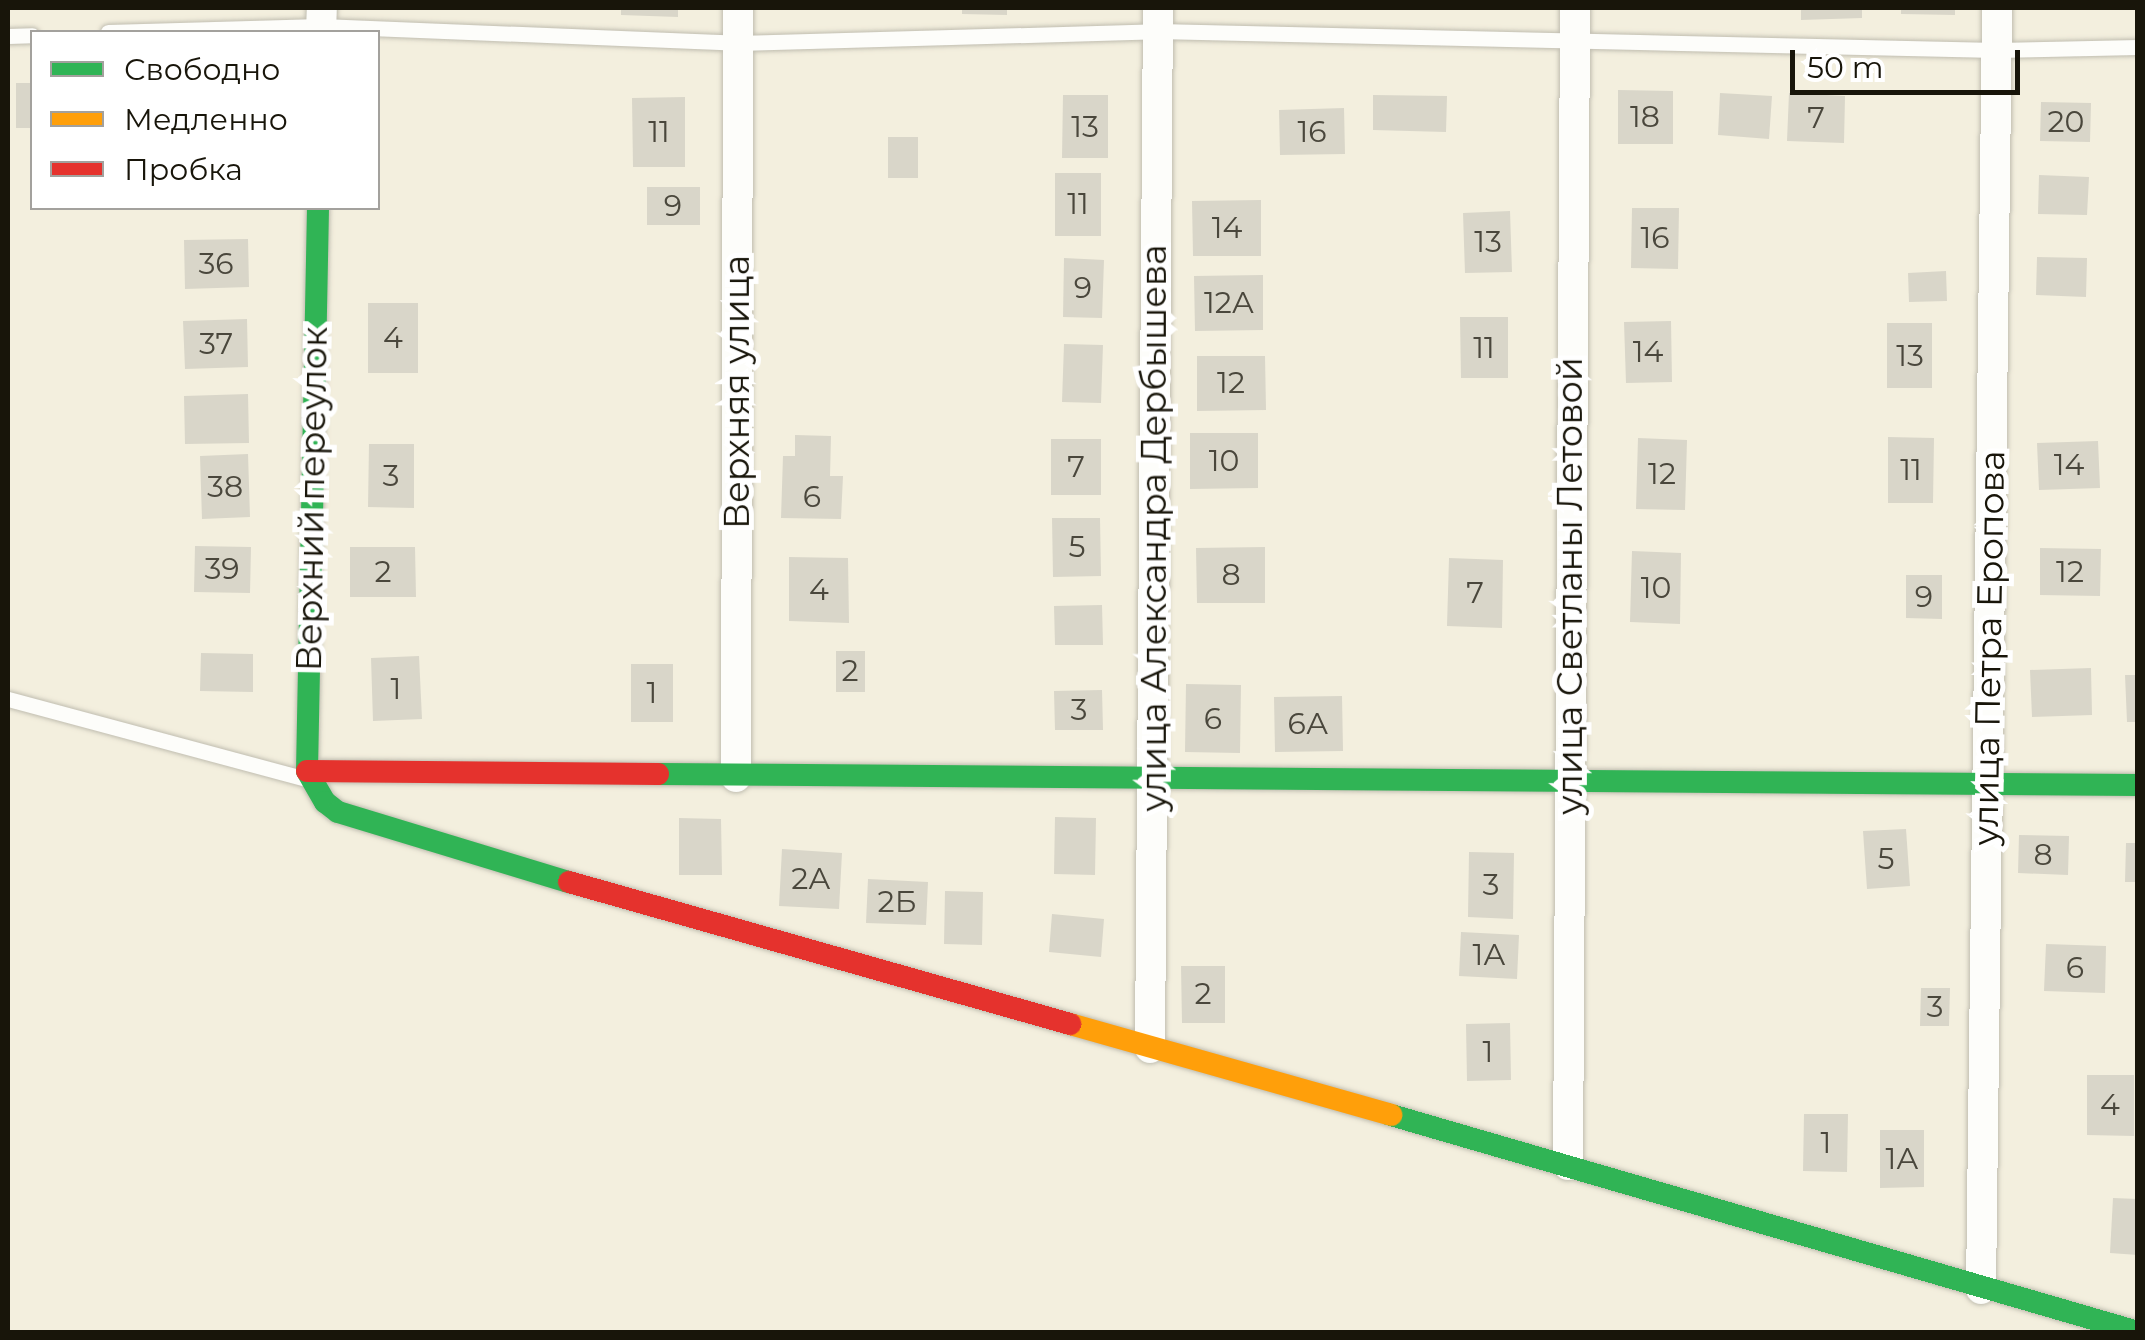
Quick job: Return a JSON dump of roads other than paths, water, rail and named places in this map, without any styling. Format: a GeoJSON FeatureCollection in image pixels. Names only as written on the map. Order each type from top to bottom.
{"type":"FeatureCollection","features":[{"type":"Feature","properties":{"kind":"street","name":"Верхняя улица"},"geometry":{"type":"LineString","coordinates":[[736,776],[738,8]]}},
{"type":"Feature","properties":{"kind":"street","name":"улица Светланы Летовой"},"geometry":{"type":"LineString","coordinates":[[1568,1165],[1575,8]]}},
{"type":"Feature","properties":{"kind":"street","name":"улица Петра Еропова"},"geometry":{"type":"LineString","coordinates":[[1981,1290],[1997,8]]}},
{"type":"Feature","properties":{"kind":"street","name":"улица Александра Дербышева"},"geometry":{"type":"LineString","coordinates":[[1150,1048],[1158,19]]}},
{"type":"Feature","properties":{"kind":"street","name":"Верхний переулок"},"geometry":{"type":"LineString","coordinates":[[311,780],[318,210]]}},
{"type":"Feature","properties":{"kind":"street"},"geometry":{"type":"LineString","coordinates":[[311,780],[1153,776],[2138,785]]}},
{"type":"Feature","properties":{"kind":"street"},"geometry":{"type":"LineString","coordinates":[[311,780],[338,812],[379,828],[1568,1165],[1981,1290],[2138,1332]]}},
{"type":"Feature","properties":{"kind":"lane"},"geometry":{"type":"LineString","coordinates":[[151,30],[321,22],[738,43],[1158,19],[1575,42],[1997,50],[2138,47]]}},
{"type":"Feature","properties":{"kind":"lane"},"geometry":{"type":"LineString","coordinates":[[8,700],[311,780]]}}]}
